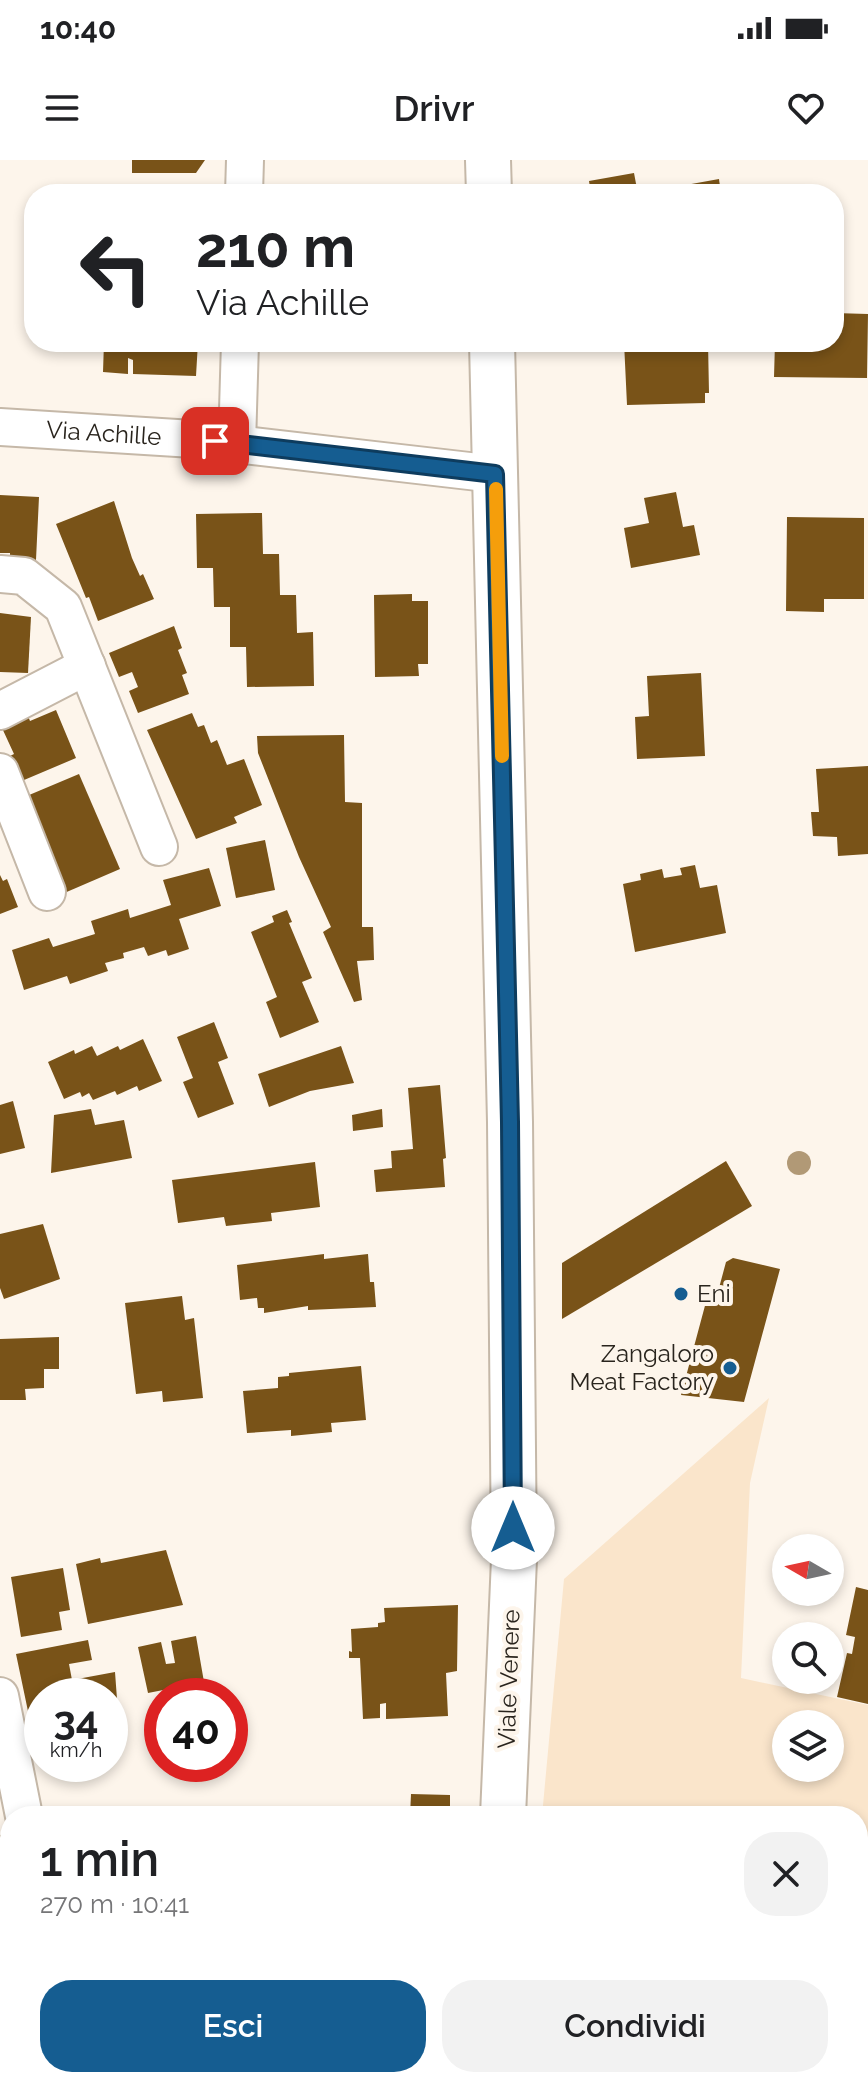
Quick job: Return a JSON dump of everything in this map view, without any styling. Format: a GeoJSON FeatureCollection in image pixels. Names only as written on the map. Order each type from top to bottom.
{"type":"FeatureCollection","features":[{"type":"Feature","properties":{"kind":"street"},"geometry":{"type":"LineString","coordinates":[[244,184],[245,160]]}},
{"type":"Feature","properties":{"kind":"street"},"geometry":{"type":"LineString","coordinates":[[488,160],[489,184]]}},
{"type":"Feature","properties":{"kind":"street"},"geometry":{"type":"LineString","coordinates":[[237,444],[240,352]]}},
{"type":"Feature","properties":{"kind":"street","name":"Viale Venere"},"geometry":{"type":"LineString","coordinates":[[492,352],[510,1122],[514,1559],[503,1806]]}},
{"type":"Feature","properties":{"kind":"street","name":"Via Achille"},"geometry":{"type":"LineString","coordinates":[[0,427],[193,439],[495,474]]}},
{"type":"Feature","properties":{"kind":"street"},"geometry":{"type":"LineString","coordinates":[[0,574],[24,576],[63,607],[159,847]]}},
{"type":"Feature","properties":{"kind":"street"},"geometry":{"type":"LineString","coordinates":[[0,711],[87,666]]}},
{"type":"Feature","properties":{"kind":"street"},"geometry":{"type":"LineString","coordinates":[[0,772],[47,892]]}},
{"type":"Feature","properties":{"kind":"street"},"geometry":{"type":"LineString","coordinates":[[0,1696],[22,1806]]}},
{"type":"Feature","properties":{"kind":"shaded area"},"geometry":{"type":"Polygon","coordinates":[[[769,1398],[750,1483],[741,1678],[772,1685],[772,1694],[816,1694],[868,1705],[868,1806],[543,1806],[564,1579],[769,1398]]]}},
{"type":"Feature","properties":{"kind":"building"},"geometry":{"type":"Polygon","coordinates":[[[132,160],[205,160],[196,173],[132,173],[132,160]]]}},
{"type":"Feature","properties":{"kind":"building"},"geometry":{"type":"Polygon","coordinates":[[[634,173],[636,184],[589,184],[589,181],[634,173]]]}},
{"type":"Feature","properties":{"kind":"building"},"geometry":{"type":"Polygon","coordinates":[[[719,179],[720,184],[691,184],[719,179]]]}},
{"type":"Feature","properties":{"kind":"building"},"geometry":{"type":"Polygon","coordinates":[[[844,313],[868,314],[867,378],[774,377],[775,352],[844,352],[844,313]]]}},
{"type":"Feature","properties":{"kind":"building"},"geometry":{"type":"Polygon","coordinates":[[[104,352],[197,352],[196,376],[133,374],[133,360],[128,358],[128,374],[103,372],[104,352]]]}},
{"type":"Feature","properties":{"kind":"building"},"geometry":{"type":"Polygon","coordinates":[[[624,352],[708,352],[709,393],[705,393],[705,403],[627,405],[624,352]]]}},
{"type":"Feature","properties":{"kind":"building"},"geometry":{"type":"Polygon","coordinates":[[[676,492],[683,527],[694,525],[700,555],[631,568],[624,528],[649,523],[644,498],[676,492]]]}},
{"type":"Feature","properties":{"kind":"building"},"geometry":{"type":"Polygon","coordinates":[[[0,495],[39,497],[36,560],[10,558],[10,553],[0,553],[0,495]]]}},
{"type":"Feature","properties":{"kind":"building"},"geometry":{"type":"Polygon","coordinates":[[[114,501],[132,558],[154,599],[98,621],[56,524],[114,501]]]}},
{"type":"Feature","properties":{"kind":"building"},"geometry":{"type":"Polygon","coordinates":[[[262,513],[263,554],[279,554],[280,595],[296,595],[297,633],[313,632],[314,686],[247,687],[246,647],[230,647],[230,607],[214,607],[213,568],[197,568],[196,514],[262,513]]]}},
{"type":"Feature","properties":{"kind":"building"},"geometry":{"type":"Polygon","coordinates":[[[787,517],[864,518],[864,599],[824,599],[824,612],[786,611],[787,517]]]}},
{"type":"Feature","properties":{"kind":"building"},"geometry":{"type":"Polygon","coordinates":[[[412,594],[412,601],[428,601],[428,664],[418,664],[419,676],[375,677],[374,595],[412,594]]]}},
{"type":"Feature","properties":{"kind":"building"},"geometry":{"type":"Polygon","coordinates":[[[0,613],[31,617],[28,673],[0,672],[0,613]]]}},
{"type":"Feature","properties":{"kind":"building"},"geometry":{"type":"Polygon","coordinates":[[[174,626],[182,648],[178,650],[187,673],[182,675],[189,694],[138,713],[129,691],[138,687],[132,672],[119,677],[109,653],[174,626]]]}},
{"type":"Feature","properties":{"kind":"building"},"geometry":{"type":"Polygon","coordinates":[[[701,673],[705,756],[637,759],[635,717],[649,716],[647,676],[701,673]]]}},
{"type":"Feature","properties":{"kind":"building"},"geometry":{"type":"Polygon","coordinates":[[[56,710],[76,758],[17,783],[6,758],[14,754],[2,728],[28,716],[30,721],[56,710]]]}},
{"type":"Feature","properties":{"kind":"building"},"geometry":{"type":"Polygon","coordinates":[[[192,713],[198,727],[204,725],[211,743],[217,740],[227,765],[244,759],[262,805],[234,817],[237,823],[196,839],[147,730],[192,713]]]}},
{"type":"Feature","properties":{"kind":"building"},"geometry":{"type":"Polygon","coordinates":[[[344,735],[345,802],[362,803],[362,927],[373,927],[374,960],[357,961],[362,1000],[354,1002],[323,932],[331,927],[299,857],[258,753],[257,736],[344,735]]]}},
{"type":"Feature","properties":{"kind":"building"},"geometry":{"type":"Polygon","coordinates":[[[868,766],[868,854],[838,856],[837,837],[813,836],[811,812],[819,812],[816,769],[868,766]]]}},
{"type":"Feature","properties":{"kind":"building"},"geometry":{"type":"Polygon","coordinates":[[[79,774],[120,869],[62,894],[22,798],[79,774]]]}},
{"type":"Feature","properties":{"kind":"building"},"geometry":{"type":"Polygon","coordinates":[[[265,840],[275,890],[236,898],[226,848],[265,840]]]}},
{"type":"Feature","properties":{"kind":"building"},"geometry":{"type":"Polygon","coordinates":[[[695,865],[700,888],[717,885],[726,933],[635,952],[623,884],[641,880],[640,874],[662,869],[664,878],[682,875],[680,868],[695,865]]]}},
{"type":"Feature","properties":{"kind":"building"},"geometry":{"type":"Polygon","coordinates":[[[209,868],[221,906],[179,919],[189,949],[168,956],[166,950],[148,956],[144,947],[123,953],[124,958],[105,963],[108,971],[70,984],[67,976],[24,990],[12,950],[49,938],[53,947],[95,934],[91,921],[128,909],[130,918],[171,905],[163,880],[209,868]]]}},
{"type":"Feature","properties":{"kind":"building"},"geometry":{"type":"Polygon","coordinates":[[[0,875],[3,881],[7,879],[18,907],[0,914],[0,875]]]}},
{"type":"Feature","properties":{"kind":"building"},"geometry":{"type":"Polygon","coordinates":[[[287,910],[292,922],[289,923],[312,978],[302,982],[319,1022],[280,1038],[266,1002],[277,997],[251,932],[274,922],[272,916],[287,910]]]}},
{"type":"Feature","properties":{"kind":"building"},"geometry":{"type":"Polygon","coordinates":[[[214,1022],[228,1058],[218,1062],[234,1104],[198,1118],[183,1082],[193,1078],[177,1037],[214,1022]]]}},
{"type":"Feature","properties":{"kind":"building"},"geometry":{"type":"Polygon","coordinates":[[[143,1039],[162,1081],[139,1091],[137,1086],[117,1095],[115,1091],[93,1100],[89,1093],[82,1097],[80,1092],[64,1099],[48,1062],[92,1046],[97,1056],[143,1039]]]}},
{"type":"Feature","properties":{"kind":"building"},"geometry":{"type":"Polygon","coordinates":[[[341,1046],[354,1083],[310,1091],[269,1107],[258,1074],[341,1046]]]}},
{"type":"Feature","properties":{"kind":"building"},"geometry":{"type":"Polygon","coordinates":[[[440,1085],[446,1158],[443,1159],[445,1187],[376,1192],[374,1170],[392,1168],[391,1151],[413,1149],[408,1088],[440,1085]]]}},
{"type":"Feature","properties":{"kind":"building"},"geometry":{"type":"Polygon","coordinates":[[[13,1101],[25,1148],[0,1154],[0,1105],[13,1101]]]}},
{"type":"Feature","properties":{"kind":"building"},"geometry":{"type":"Polygon","coordinates":[[[91,1109],[95,1125],[124,1120],[132,1158],[51,1173],[54,1115],[91,1109]]]}},
{"type":"Feature","properties":{"kind":"building"},"geometry":{"type":"Polygon","coordinates":[[[382,1109],[383,1127],[353,1131],[352,1115],[382,1109]]]}},
{"type":"Feature","properties":{"kind":"building"},"geometry":{"type":"Polygon","coordinates":[[[726,1161],[752,1206],[562,1319],[562,1263],[726,1161]]]}},
{"type":"Feature","properties":{"kind":"building"},"geometry":{"type":"Polygon","coordinates":[[[315,1162],[320,1207],[271,1213],[272,1221],[226,1226],[224,1217],[178,1223],[172,1180],[315,1162]]]}},
{"type":"Feature","properties":{"kind":"building"},"geometry":{"type":"Polygon","coordinates":[[[43,1224],[60,1279],[4,1299],[0,1288],[0,1234],[43,1224]]]}},
{"type":"Feature","properties":{"kind":"building"},"geometry":{"type":"Polygon","coordinates":[[[324,1254],[324,1259],[368,1254],[376,1307],[308,1310],[308,1306],[264,1313],[264,1308],[258,1308],[257,1298],[240,1300],[237,1265],[324,1254]]]}},
{"type":"Feature","properties":{"kind":"building"},"geometry":{"type":"Polygon","coordinates":[[[733,1258],[780,1269],[744,1402],[681,1395],[710,1287],[719,1288],[726,1262],[733,1258]]]}},
{"type":"Feature","properties":{"kind":"building"},"geometry":{"type":"Polygon","coordinates":[[[182,1296],[185,1320],[194,1318],[203,1398],[163,1402],[162,1391],[136,1394],[125,1303],[182,1296]]]}},
{"type":"Feature","properties":{"kind":"building"},"geometry":{"type":"Polygon","coordinates":[[[59,1337],[59,1369],[44,1369],[44,1388],[25,1389],[26,1400],[0,1400],[0,1339],[59,1337]]]}},
{"type":"Feature","properties":{"kind":"building"},"geometry":{"type":"Polygon","coordinates":[[[361,1366],[366,1420],[331,1423],[332,1432],[291,1436],[291,1430],[247,1433],[243,1391],[278,1388],[278,1377],[289,1376],[289,1373],[361,1366]]]}},
{"type":"Feature","properties":{"kind":"building"},"geometry":{"type":"Polygon","coordinates":[[[166,1550],[183,1605],[88,1624],[76,1564],[100,1558],[101,1563],[166,1550]]]}},
{"type":"Feature","properties":{"kind":"building"},"geometry":{"type":"Polygon","coordinates":[[[63,1568],[70,1610],[59,1612],[62,1630],[21,1637],[11,1577],[63,1568]]]}},
{"type":"Feature","properties":{"kind":"building"},"geometry":{"type":"Polygon","coordinates":[[[856,1587],[868,1590],[868,1704],[837,1697],[838,1694],[844,1694],[844,1666],[847,1653],[852,1654],[855,1637],[846,1635],[856,1587]]]}},
{"type":"Feature","properties":{"kind":"building"},"geometry":{"type":"Polygon","coordinates":[[[458,1605],[457,1671],[446,1673],[448,1716],[386,1719],[386,1703],[380,1704],[380,1718],[363,1719],[360,1658],[349,1658],[349,1651],[352,1652],[351,1629],[378,1627],[378,1623],[385,1622],[384,1608],[458,1605]]]}},
{"type":"Feature","properties":{"kind":"building"},"geometry":{"type":"Polygon","coordinates":[[[196,1636],[203,1678],[145,1678],[138,1647],[161,1642],[166,1664],[175,1663],[171,1641],[196,1636]]]}},
{"type":"Feature","properties":{"kind":"building"},"geometry":{"type":"Polygon","coordinates":[[[88,1640],[92,1660],[69,1664],[72,1678],[24,1678],[24,1692],[16,1654],[88,1640]]]}},
{"type":"Feature","properties":{"kind":"building"},"geometry":{"type":"Polygon","coordinates":[[[115,1672],[115,1678],[83,1678],[115,1672]]]}},
{"type":"Feature","properties":{"kind":"building"},"geometry":{"type":"Polygon","coordinates":[[[411,1794],[450,1795],[450,1806],[410,1806],[411,1794]]]}},
{"type":"Feature","properties":{"kind":"slow traffic"},"geometry":{"type":"LineString","coordinates":[[496,489],[502,756]]}},
{"type":"Feature","properties":{"kind":"place","name":"Eni"},"geometry":{"type":"Point","coordinates":[681,1294]}},
{"type":"Feature","properties":{"kind":"place","name":"Zangaloro Meat Factory"},"geometry":{"type":"Point","coordinates":[730,1368]}},
{"type":"Feature","properties":{"kind":"route"},"geometry":{"type":"LineString","coordinates":[[215,441],[495,474],[510,1122],[513,1528]]}}]}
